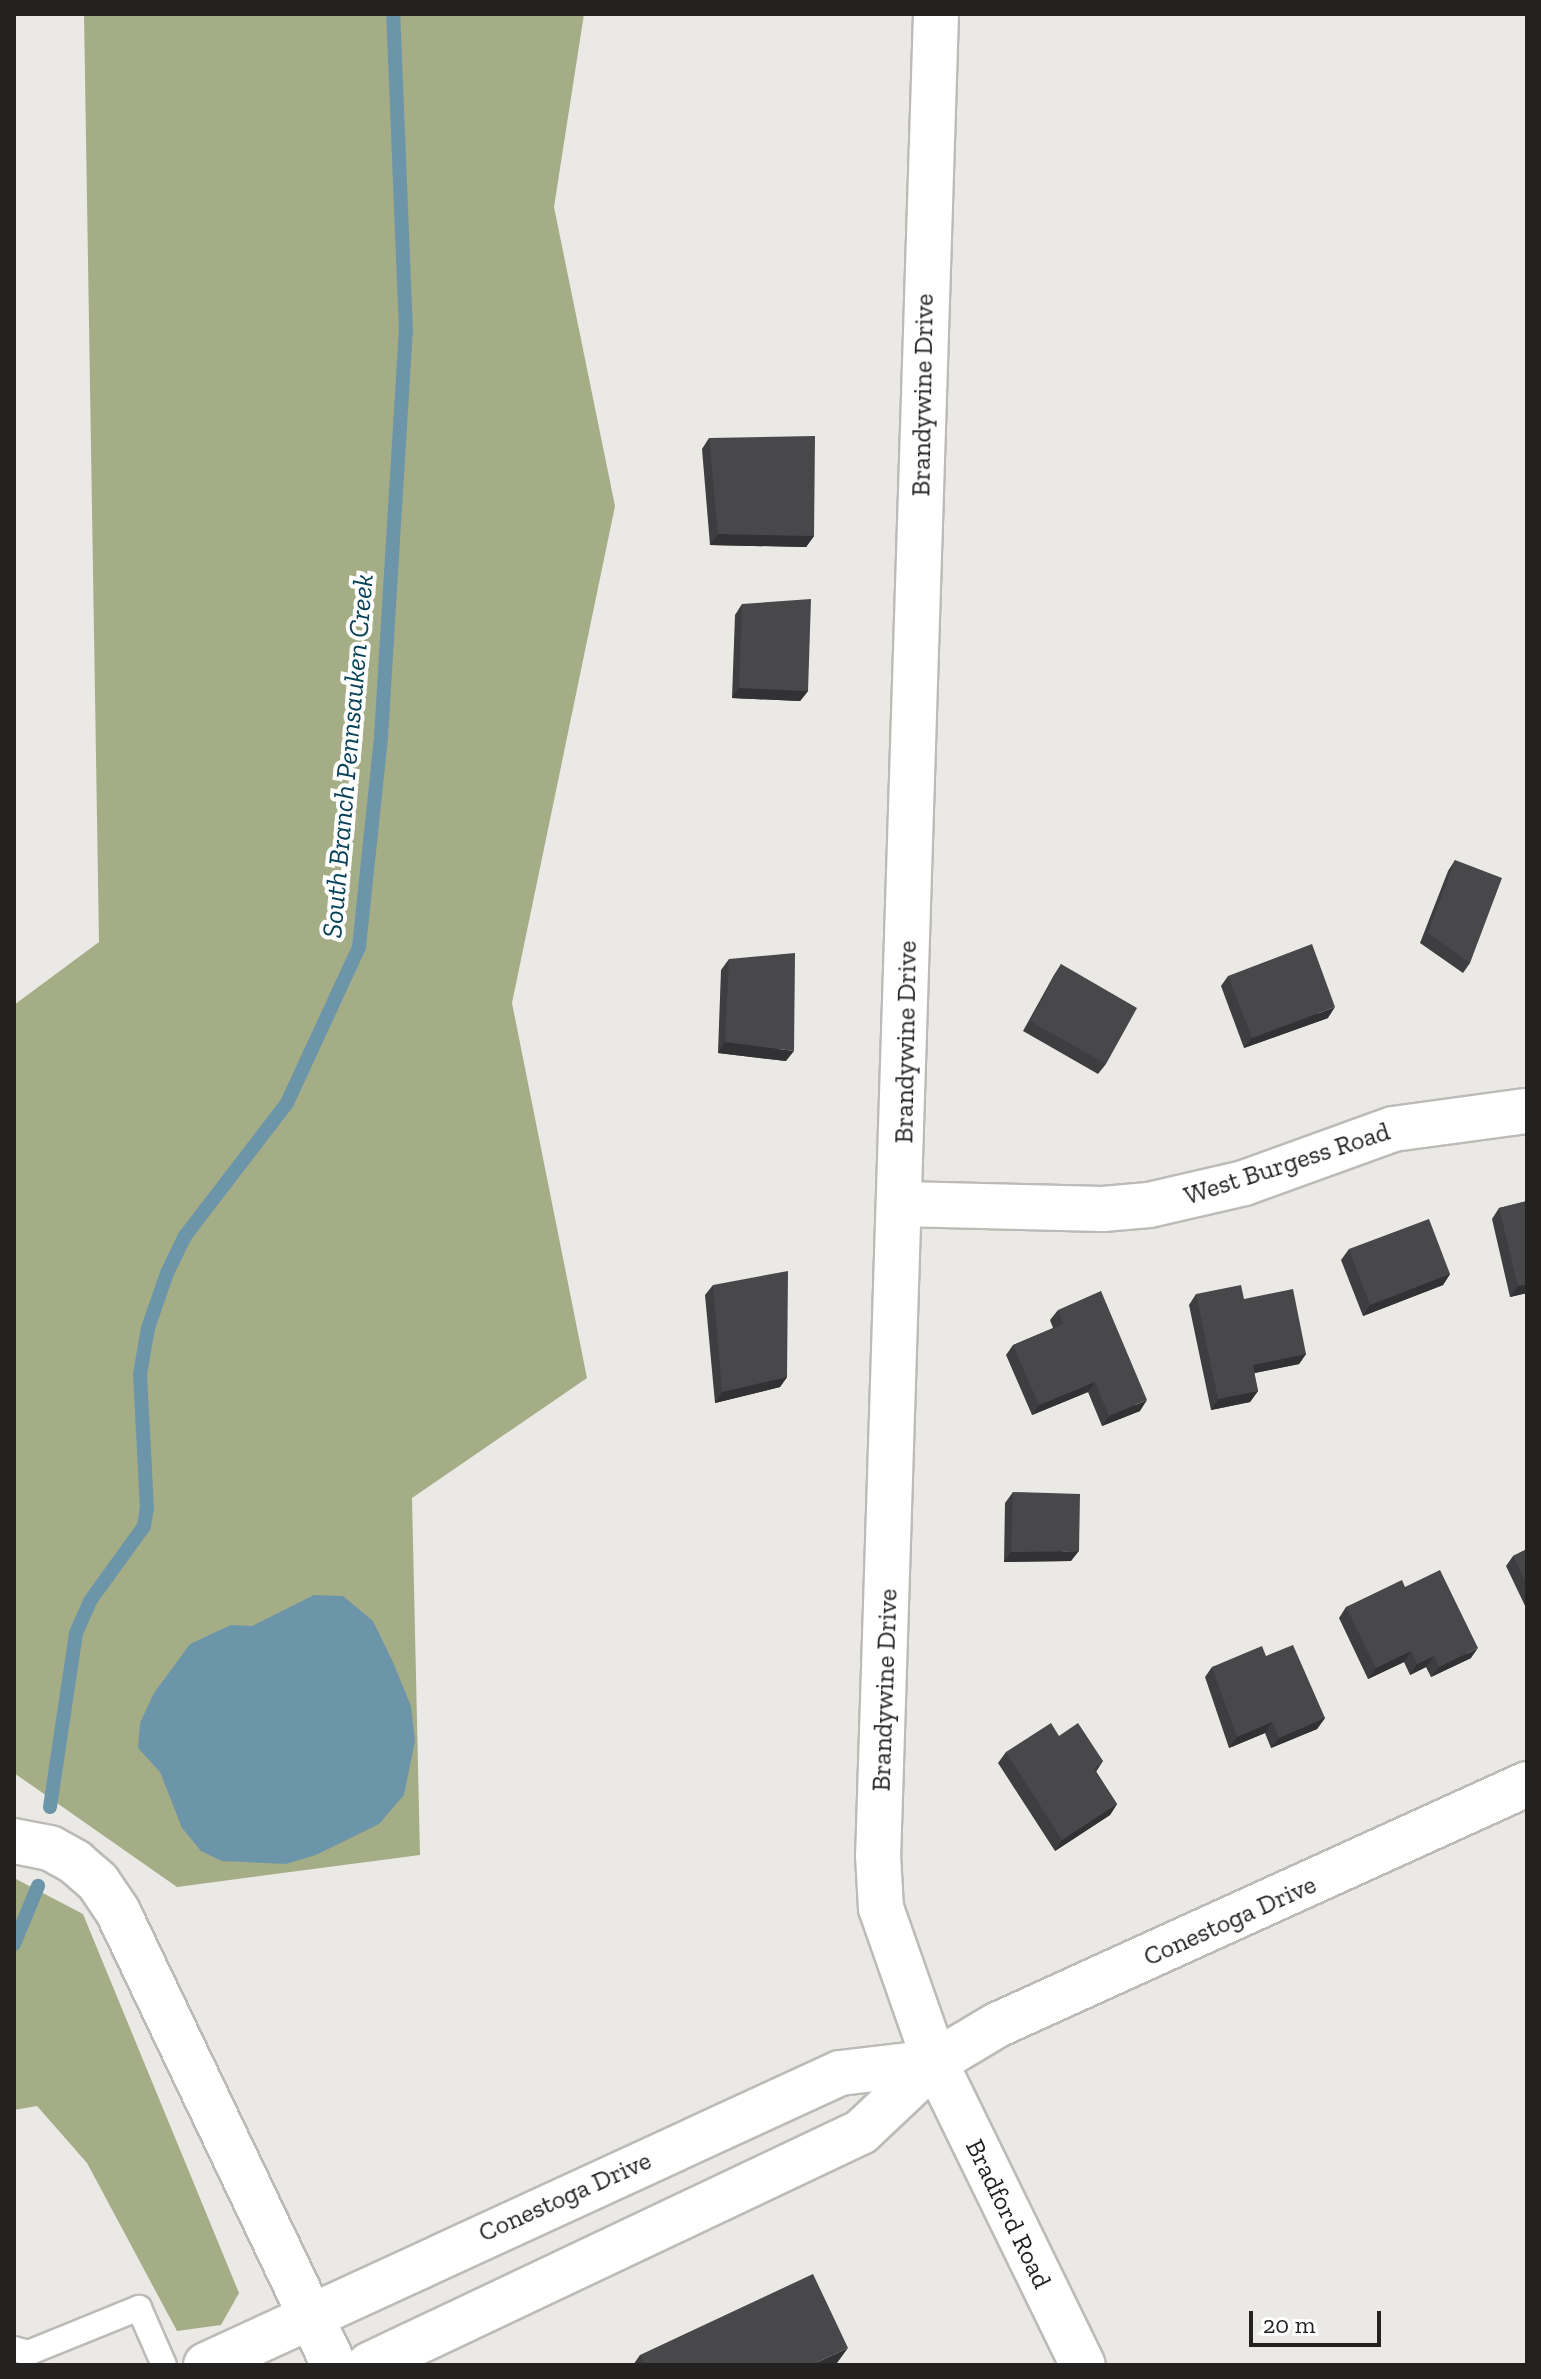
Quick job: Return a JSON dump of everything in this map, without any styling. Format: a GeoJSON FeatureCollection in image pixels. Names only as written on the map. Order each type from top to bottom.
{"type":"FeatureCollection","features":[{"type":"Feature","properties":{"kind":"street","name":"Brandywine Drive"},"geometry":{"type":"LineString","coordinates":[[935,2062],[881,1908],[878,1855],[902,1204],[936,14]]}},
{"type":"Feature","properties":{"kind":"street","name":"West Burgess Road"},"geometry":{"type":"LineString","coordinates":[[902,1204],[1103,1209],[1149,1205],[1244,1183],[1393,1129],[1527,1111]]}},
{"type":"Feature","properties":{"kind":"street","name":"Conestoga Drive"},"geometry":{"type":"LineString","coordinates":[[369,2365],[861,2132],[935,2062],[997,2025],[1527,1784]]}},
{"type":"Feature","properties":{"kind":"street"},"geometry":{"type":"LineString","coordinates":[[14,1841],[50,1848],[75,1862],[98,1882],[118,1912],[334,2365]]}},
{"type":"Feature","properties":{"kind":"street","name":"Conestoga Drive"},"geometry":{"type":"LineString","coordinates":[[206,2365],[840,2073],[935,2062]]}},
{"type":"Feature","properties":{"kind":"street","name":"Bradford Road"},"geometry":{"type":"LineString","coordinates":[[935,2062],[1083,2365]]}},
{"type":"Feature","properties":{"kind":"lane"},"geometry":{"type":"LineString","coordinates":[[14,2349],[28,2353],[139,2308],[164,2365]]}},
{"type":"Feature","properties":{"kind":"green space"},"geometry":{"type":"Polygon","coordinates":[[[84,14],[584,14],[554,207],[615,506],[512,1003],[587,1378],[412,1498],[420,1855],[177,1887],[14,1773],[14,1005],[99,942],[84,14]]]}},
{"type":"Feature","properties":{"kind":"green space"},"geometry":{"type":"Polygon","coordinates":[[[14,1878],[83,1914],[239,2293],[221,2325],[177,2331],[87,2163],[37,2106],[14,2110],[14,1878]]]}},
{"type":"Feature","properties":{"kind":"water"},"geometry":{"type":"Polygon","coordinates":[[[314,1595],[343,1596],[373,1621],[392,1660],[411,1706],[415,1741],[404,1795],[379,1824],[316,1855],[286,1864],[222,1861],[201,1851],[182,1828],[160,1772],[138,1748],[140,1723],[154,1693],[190,1644],[231,1625],[252,1626],[314,1595]]]}},
{"type":"Feature","properties":{"kind":"building"},"geometry":{"type":"Polygon","coordinates":[[[815,436],[814,536],[718,534],[709,438],[815,436]]]}},
{"type":"Feature","properties":{"kind":"building"},"geometry":{"type":"Polygon","coordinates":[[[811,599],[808,691],[739,688],[742,604],[811,599]]]}},
{"type":"Feature","properties":{"kind":"building"},"geometry":{"type":"Polygon","coordinates":[[[1455,860],[1502,878],[1470,963],[1428,933],[1455,860]]]}},
{"type":"Feature","properties":{"kind":"building"},"geometry":{"type":"Polygon","coordinates":[[[1312,944],[1335,1007],[1252,1038],[1228,976],[1312,944]]]}},
{"type":"Feature","properties":{"kind":"building"},"geometry":{"type":"Polygon","coordinates":[[[795,953],[794,1051],[725,1042],[729,959],[795,953]]]}},
{"type":"Feature","properties":{"kind":"building"},"geometry":{"type":"Polygon","coordinates":[[[1061,964],[1137,1008],[1106,1064],[1030,1021],[1061,964]]]}},
{"type":"Feature","properties":{"kind":"building"},"geometry":{"type":"Polygon","coordinates":[[[1527,1201],[1527,1284],[1518,1286],[1499,1208],[1527,1201]]]}},
{"type":"Feature","properties":{"kind":"building"},"geometry":{"type":"Polygon","coordinates":[[[1429,1219],[1450,1274],[1370,1305],[1349,1249],[1429,1219]]]}},
{"type":"Feature","properties":{"kind":"building"},"geometry":{"type":"Polygon","coordinates":[[[788,1271],[787,1377],[722,1392],[713,1285],[788,1271]]]}},
{"type":"Feature","properties":{"kind":"building"},"geometry":{"type":"Polygon","coordinates":[[[1241,1285],[1244,1299],[1293,1289],[1306,1354],[1253,1365],[1258,1391],[1218,1399],[1196,1294],[1241,1285]]]}},
{"type":"Feature","properties":{"kind":"building"},"geometry":{"type":"Polygon","coordinates":[[[1101,1291],[1147,1400],[1109,1416],[1095,1382],[1039,1405],[1013,1345],[1063,1324],[1058,1310],[1101,1291]]]}},
{"type":"Feature","properties":{"kind":"building"},"geometry":{"type":"Polygon","coordinates":[[[1013,1492],[1080,1494],[1079,1551],[1011,1552],[1013,1492]]]}},
{"type":"Feature","properties":{"kind":"building"},"geometry":{"type":"Polygon","coordinates":[[[1527,1549],[1527,1584],[1513,1556],[1527,1549]]]}},
{"type":"Feature","properties":{"kind":"building"},"geometry":{"type":"Polygon","coordinates":[[[1440,1570],[1478,1648],[1439,1667],[1434,1656],[1417,1664],[1411,1651],[1376,1668],[1346,1607],[1402,1580],[1405,1587],[1440,1570]]]}},
{"type":"Feature","properties":{"kind":"building"},"geometry":{"type":"Polygon","coordinates":[[[1293,1645],[1325,1718],[1279,1738],[1272,1722],[1237,1737],[1212,1667],[1262,1646],[1266,1656],[1293,1645]]]}},
{"type":"Feature","properties":{"kind":"building"},"geometry":{"type":"Polygon","coordinates":[[[1051,1723],[1059,1736],[1078,1723],[1103,1761],[1094,1768],[1117,1804],[1062,1840],[1006,1752],[1051,1723]]]}},
{"type":"Feature","properties":{"kind":"building"},"geometry":{"type":"Polygon","coordinates":[[[813,2274],[848,2348],[811,2365],[645,2365],[640,2355],[813,2274]]]}},
{"type":"Feature","properties":{"kind":"waterway","name":"South Branch Pennsauken Creek"},"geometry":{"type":"LineString","coordinates":[[50,1807],[76,1633],[90,1601],[144,1526],[147,1508],[140,1374],[148,1328],[167,1273],[185,1236],[287,1103],[359,947],[381,737],[406,332],[393,14]]}},
{"type":"Feature","properties":{"kind":"waterway","name":"South Branch Pennsauken Creek"},"geometry":{"type":"LineString","coordinates":[[14,1944],[38,1886]]}}]}
